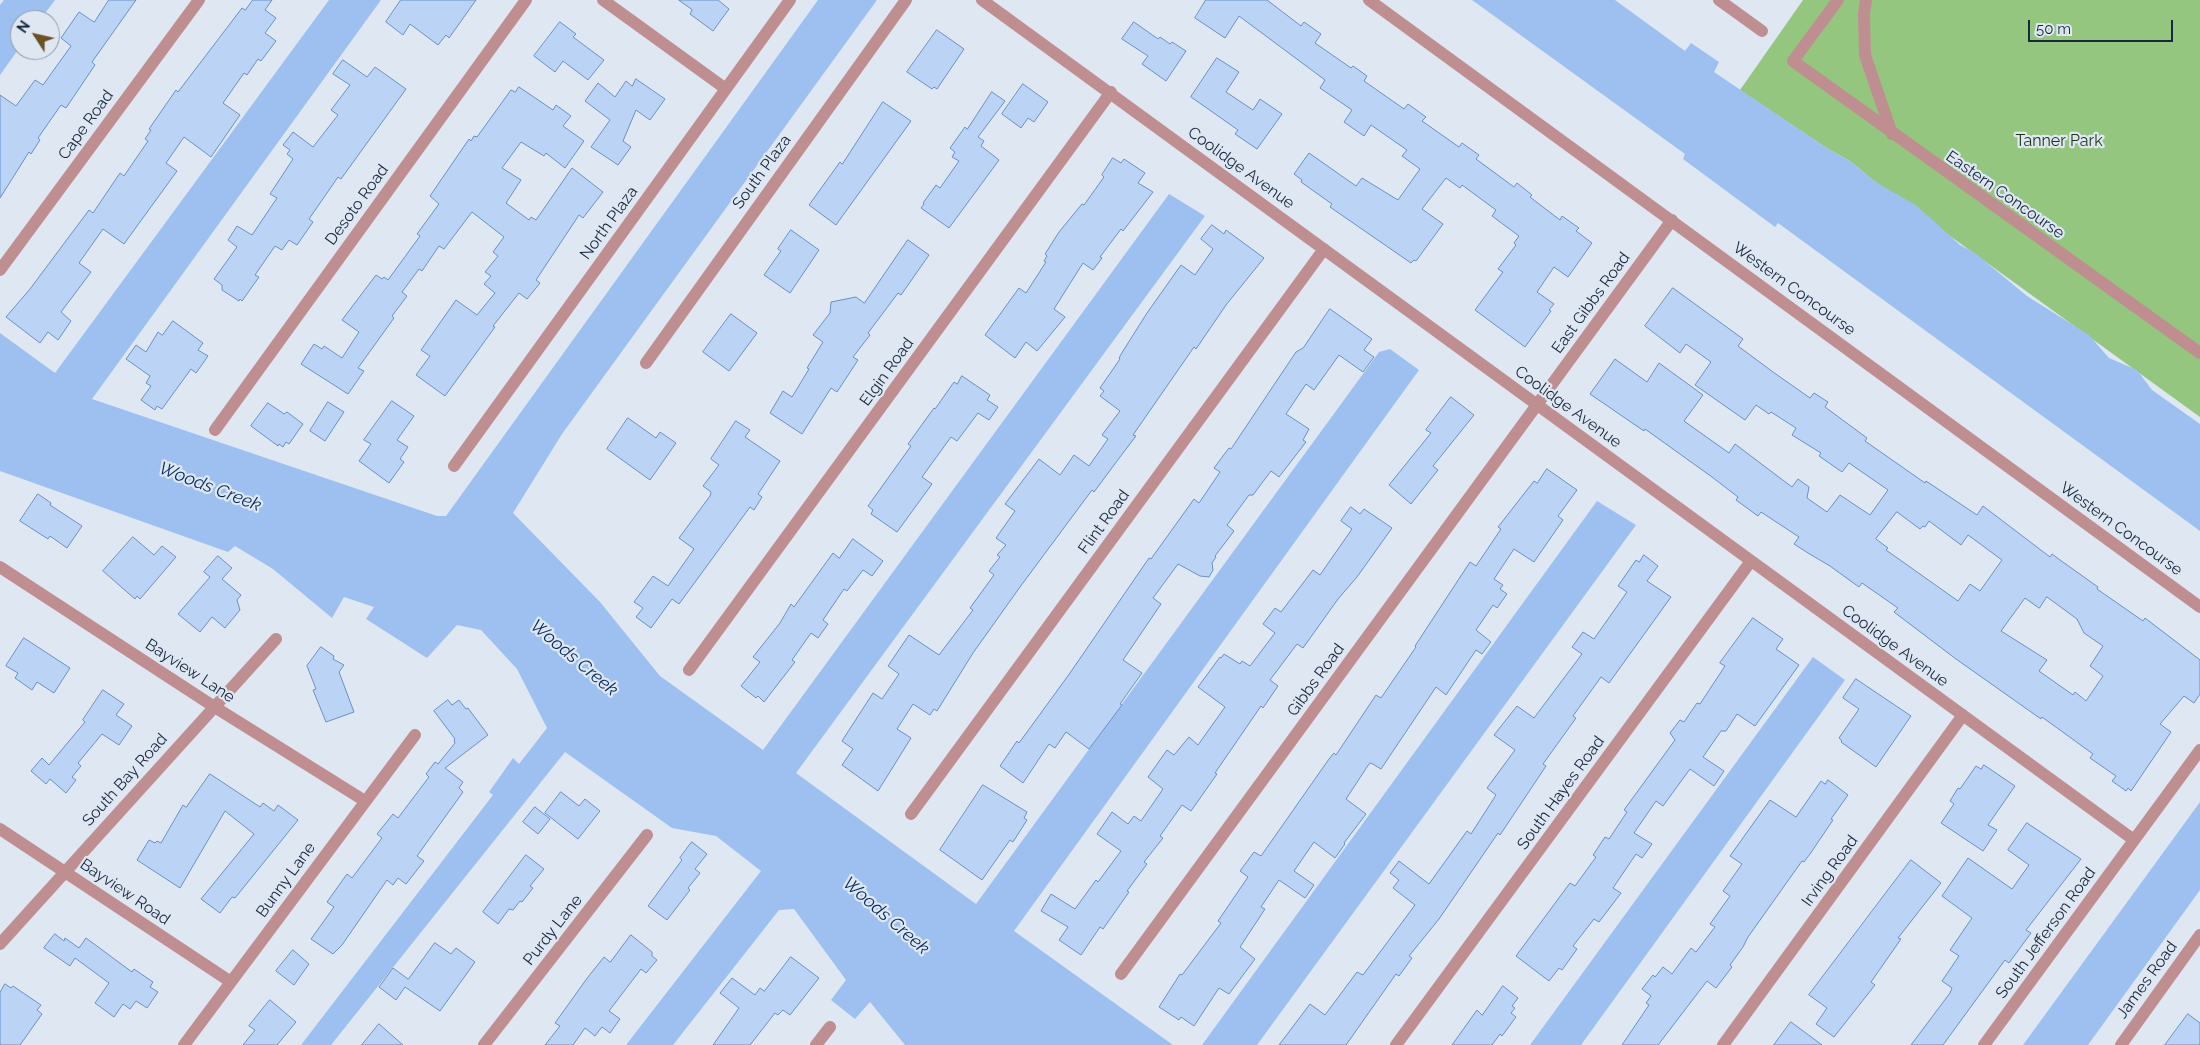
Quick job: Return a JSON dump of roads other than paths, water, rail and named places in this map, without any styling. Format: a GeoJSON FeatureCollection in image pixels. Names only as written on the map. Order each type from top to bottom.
{"type":"FeatureCollection","features":[{"type":"Feature","properties":{"kind":"street","name":"Cape Road"},"geometry":{"type":"LineString","coordinates":[[0,270],[199,0]]}},
{"type":"Feature","properties":{"kind":"street","name":"Desoto Road"},"geometry":{"type":"LineString","coordinates":[[215,430],[526,0]]}},
{"type":"Feature","properties":{"kind":"street"},"geometry":{"type":"LineString","coordinates":[[604,0],[726,89]]}},
{"type":"Feature","properties":{"kind":"street","name":"North Plaza"},"geometry":{"type":"LineString","coordinates":[[454,466],[790,0]]}},
{"type":"Feature","properties":{"kind":"street","name":"South Plaza"},"geometry":{"type":"LineString","coordinates":[[646,363],[906,0]]}},
{"type":"Feature","properties":{"kind":"street","name":"Coolidge Avenue"},"geometry":{"type":"LineString","coordinates":[[982,0],[1111,92],[2134,840]]}},
{"type":"Feature","properties":{"kind":"street","name":"Western Concourse"},"geometry":{"type":"LineString","coordinates":[[1368,0],[2200,607]]}},
{"type":"Feature","properties":{"kind":"street"},"geometry":{"type":"LineString","coordinates":[[1719,0],[1762,31]]}},
{"type":"Feature","properties":{"kind":"street","name":"Eastern Concourse"},"geometry":{"type":"LineString","coordinates":[[1838,0],[1793,61],[1892,134],[2200,353]]}},
{"type":"Feature","properties":{"kind":"street"},"geometry":{"type":"LineString","coordinates":[[1866,0],[1864,14],[1865,55],[1892,134]]}},
{"type":"Feature","properties":{"kind":"street","name":"Elgin Road"},"geometry":{"type":"LineString","coordinates":[[689,670],[1111,92]]}},
{"type":"Feature","properties":{"kind":"street","name":"East Gibbs Road"},"geometry":{"type":"LineString","coordinates":[[1537,405],[1672,220]]}},
{"type":"Feature","properties":{"kind":"street","name":"Flint Road"},"geometry":{"type":"LineString","coordinates":[[911,814],[1324,249]]}},
{"type":"Feature","properties":{"kind":"street","name":"Gibbs Road"},"geometry":{"type":"LineString","coordinates":[[1121,974],[1537,405]]}},
{"type":"Feature","properties":{"kind":"street","name":"South Hayes Road"},"geometry":{"type":"LineString","coordinates":[[1396,1045],[1751,561]]}},
{"type":"Feature","properties":{"kind":"street","name":"Bayview Lane"},"geometry":{"type":"LineString","coordinates":[[0,567],[213,706],[365,801]]}},
{"type":"Feature","properties":{"kind":"street","name":"South Bay Road"},"geometry":{"type":"LineString","coordinates":[[0,944],[213,706],[276,639]]}},
{"type":"Feature","properties":{"kind":"street","name":"Irving Road"},"geometry":{"type":"LineString","coordinates":[[1723,1045],[1963,715]]}},
{"type":"Feature","properties":{"kind":"street","name":"Bunny Lane"},"geometry":{"type":"LineString","coordinates":[[184,1045],[415,736]]}},
{"type":"Feature","properties":{"kind":"street","name":"South Jefferson Road"},"geometry":{"type":"LineString","coordinates":[[1984,1045],[2200,750]]}},
{"type":"Feature","properties":{"kind":"street","name":"Bayview Road"},"geometry":{"type":"LineString","coordinates":[[0,829],[231,982]]}},
{"type":"Feature","properties":{"kind":"street","name":"Purdy Lane"},"geometry":{"type":"LineString","coordinates":[[484,1045],[647,835]]}},
{"type":"Feature","properties":{"kind":"street","name":"James Road"},"geometry":{"type":"LineString","coordinates":[[2121,1045],[2200,935]]}},
{"type":"Feature","properties":{"kind":"street"},"geometry":{"type":"LineString","coordinates":[[816,1045],[830,1027]]}},
{"type":"Feature","properties":{"kind":"water"},"geometry":{"type":"Polygon","coordinates":[[[4,0],[55,0],[48,10],[10,10],[11,60],[0,75],[0,5],[4,0]]]}},
{"type":"Feature","properties":{"kind":"water","name":"Woods Creek"},"geometry":{"type":"Polygon","coordinates":[[[329,0],[381,0],[92,399],[437,516],[446,516],[818,0],[877,0],[562,434],[513,513],[600,602],[660,676],[763,750],[1169,194],[1205,216],[796,773],[976,904],[1379,352],[1390,349],[1419,370],[1014,931],[1173,1045],[905,1045],[870,1002],[855,1019],[831,1000],[846,980],[794,909],[779,910],[673,1045],[626,1045],[761,871],[716,836],[672,828],[565,752],[331,1045],[301,1045],[493,795],[489,792],[513,758],[519,764],[547,728],[517,669],[481,630],[457,625],[427,658],[366,619],[374,607],[344,597],[332,618],[273,569],[235,546],[228,552],[0,471],[0,333],[55,373],[329,0]]]}},
{"type":"Feature","properties":{"kind":"water"},"geometry":{"type":"Polygon","coordinates":[[[1472,0],[1615,0],[1685,51],[1691,43],[1719,62],[1714,72],[1828,149],[1850,161],[1874,181],[1917,206],[1960,245],[1975,253],[2027,296],[2089,335],[2109,358],[2137,370],[2152,390],[2200,424],[2200,531],[1778,223],[1775,227],[1683,159],[1685,154],[1472,0]]]}},
{"type":"Feature","properties":{"kind":"water"},"geometry":{"type":"Polygon","coordinates":[[[1597,501],[1636,525],[1257,1045],[1202,1045],[1597,501]]]}},
{"type":"Feature","properties":{"kind":"water"},"geometry":{"type":"Polygon","coordinates":[[[1813,657],[1845,680],[1581,1045],[1530,1045],[1813,657]]]}},
{"type":"Feature","properties":{"kind":"water"},"geometry":{"type":"Polygon","coordinates":[[[2200,802],[2200,890],[2088,1045],[2023,1045],[2200,802]]]}},
{"type":"Feature","properties":{"kind":"park label","name":"Tanner Park"},"geometry":{"type":"Point","coordinates":[2059,141]}}]}
